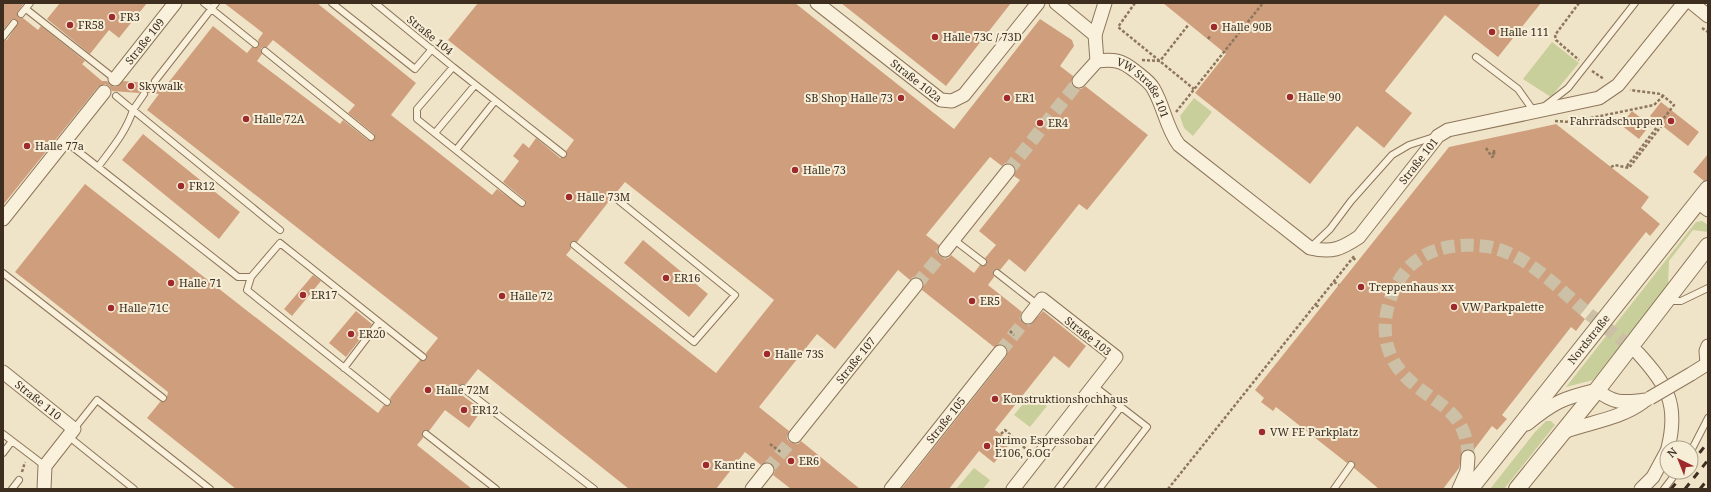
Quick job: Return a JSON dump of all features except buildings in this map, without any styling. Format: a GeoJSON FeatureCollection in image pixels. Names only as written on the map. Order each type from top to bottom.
{"type":"FeatureCollection","features":[{"type":"Feature","properties":{"kind":"street","name":"Straße 109"},"geometry":{"type":"LineString","coordinates":[[115,79],[175,3]]}},
{"type":"Feature","properties":{"kind":"street","name":"Straße 102a"},"geometry":{"type":"LineString","coordinates":[[817,3],[941,100],[952,101],[964,95],[1038,3]]}},
{"type":"Feature","properties":{"kind":"street"},"geometry":{"type":"LineString","coordinates":[[1056,3],[1095,35]]}},
{"type":"Feature","properties":{"kind":"street"},"geometry":{"type":"LineString","coordinates":[[1079,81],[1097,61],[1095,35],[1105,3]]}},
{"type":"Feature","properties":{"kind":"street","name":"Straße 101"},"geometry":{"type":"LineString","coordinates":[[1310,248],[1325,251],[1343,248],[1359,237],[1438,136],[1448,130],[1535,113],[1599,98],[1615,88],[1684,3]]}},
{"type":"Feature","properties":{"kind":"street"},"geometry":{"type":"LineString","coordinates":[[1692,3],[1708,16]]}},
{"type":"Feature","properties":{"kind":"street","name":"VW Straße 101"},"geometry":{"type":"LineString","coordinates":[[1097,61],[1114,59],[1130,67],[1143,77],[1152,87],[1173,137],[1190,154],[1310,248]]}},
{"type":"Feature","properties":{"kind":"street"},"geometry":{"type":"LineString","coordinates":[[5,213],[65,141],[110,94]]}},
{"type":"Feature","properties":{"kind":"street"},"geometry":{"type":"LineString","coordinates":[[945,250],[1008,171]]}},
{"type":"Feature","properties":{"kind":"street","name":"Nordstraße"},"geometry":{"type":"LineString","coordinates":[[1470,489],[1512,436],[1703,206],[1708,189]]}},
{"type":"Feature","properties":{"kind":"street"},"geometry":{"type":"LineString","coordinates":[[1517,489],[1597,390],[1708,246]]}},
{"type":"Feature","properties":{"kind":"street","name":"Straße 107"},"geometry":{"type":"LineString","coordinates":[[795,436],[916,285]]}},
{"type":"Feature","properties":{"kind":"street"},"geometry":{"type":"LineString","coordinates":[[1028,317],[1040,302]]}},
{"type":"Feature","properties":{"kind":"street","name":"Straße 103"},"geometry":{"type":"LineString","coordinates":[[1013,489],[1116,357],[1040,302]]}},
{"type":"Feature","properties":{"kind":"street"},"geometry":{"type":"LineString","coordinates":[[1563,432],[1615,416],[1635,408],[1708,364],[1706,351],[1708,346]]}},
{"type":"Feature","properties":{"kind":"street","name":"Straße 105"},"geometry":{"type":"LineString","coordinates":[[892,489],[1000,352]]}},
{"type":"Feature","properties":{"kind":"street"},"geometry":{"type":"LineString","coordinates":[[1638,353],[1658,375],[1671,402],[1672,422],[1669,440]]}},
{"type":"Feature","properties":{"kind":"street","name":"Straße 110"},"geometry":{"type":"LineString","coordinates":[[3,372],[71,432]]}},
{"type":"Feature","properties":{"kind":"street"},"geometry":{"type":"LineString","coordinates":[[1512,436],[1550,405],[1570,396],[1597,390]]}},
{"type":"Feature","properties":{"kind":"street"},"geometry":{"type":"LineString","coordinates":[[1597,390],[1606,398],[1620,402],[1648,399]]}},
{"type":"Feature","properties":{"kind":"street"},"geometry":{"type":"LineString","coordinates":[[44,489],[45,466],[71,432]]}},
{"type":"Feature","properties":{"kind":"street"},"geometry":{"type":"LineString","coordinates":[[1459,489],[1466,471],[1468,457]]}},
{"type":"Feature","properties":{"kind":"street"},"geometry":{"type":"LineString","coordinates":[[1641,489],[1653,477],[1659,466]]}},
{"type":"Feature","properties":{"kind":"street"},"geometry":{"type":"LineString","coordinates":[[752,489],[768,470]]}},
{"type":"Feature","properties":{"kind":"lane"},"geometry":{"type":"LineString","coordinates":[[21,14],[30,3]]}},
{"type":"Feature","properties":{"kind":"lane"},"geometry":{"type":"LineString","coordinates":[[204,3],[255,44]]}},
{"type":"Feature","properties":{"kind":"lane"},"geometry":{"type":"LineString","coordinates":[[155,81],[216,3]]}},
{"type":"Feature","properties":{"kind":"lane"},"geometry":{"type":"LineString","coordinates":[[332,3],[415,69],[432,49]]}},
{"type":"Feature","properties":{"kind":"lane","name":"Straße 104"},"geometry":{"type":"LineString","coordinates":[[375,3],[475,85],[563,154]]}},
{"type":"Feature","properties":{"kind":"lane"},"geometry":{"type":"LineString","coordinates":[[1476,57],[1518,89],[1535,113],[1568,88],[1635,3]]}},
{"type":"Feature","properties":{"kind":"lane"},"geometry":{"type":"LineString","coordinates":[[26,9],[115,79]]}},
{"type":"Feature","properties":{"kind":"lane"},"geometry":{"type":"LineString","coordinates":[[3,37],[14,24]]}},
{"type":"Feature","properties":{"kind":"lane"},"geometry":{"type":"LineString","coordinates":[[264,51],[371,136]]}},
{"type":"Feature","properties":{"kind":"lane"},"geometry":{"type":"LineString","coordinates":[[454,67],[417,109],[417,119],[522,203]]}},
{"type":"Feature","properties":{"kind":"lane"},"geometry":{"type":"LineString","coordinates":[[435,133],[475,85]]}},
{"type":"Feature","properties":{"kind":"lane"},"geometry":{"type":"LineString","coordinates":[[110,94],[133,110],[280,230]]}},
{"type":"Feature","properties":{"kind":"lane"},"geometry":{"type":"LineString","coordinates":[[98,167],[123,135],[133,110],[144,94]]}},
{"type":"Feature","properties":{"kind":"lane"},"geometry":{"type":"LineString","coordinates":[[456,150],[495,101]]}},
{"type":"Feature","properties":{"kind":"lane"},"geometry":{"type":"LineString","coordinates":[[1310,248],[1330,229],[1392,155],[1409,145],[1438,136]]}},
{"type":"Feature","properties":{"kind":"lane"},"geometry":{"type":"LineString","coordinates":[[65,141],[238,277],[251,277]]}},
{"type":"Feature","properties":{"kind":"lane"},"geometry":{"type":"LineString","coordinates":[[574,245],[694,342],[735,295],[613,196]]}},
{"type":"Feature","properties":{"kind":"lane"},"geometry":{"type":"LineString","coordinates":[[953,239],[983,262]]}},
{"type":"Feature","properties":{"kind":"lane"},"geometry":{"type":"LineString","coordinates":[[387,402],[246,290],[251,277],[280,243],[423,357]]}},
{"type":"Feature","properties":{"kind":"lane"},"geometry":{"type":"LineString","coordinates":[[3,273],[33,298],[163,398]]}},
{"type":"Feature","properties":{"kind":"lane"},"geometry":{"type":"LineString","coordinates":[[997,273],[1040,302]]}},
{"type":"Feature","properties":{"kind":"lane"},"geometry":{"type":"LineString","coordinates":[[1665,302],[1681,301],[1708,288]]}},
{"type":"Feature","properties":{"kind":"lane"},"geometry":{"type":"LineString","coordinates":[[344,368],[380,322]]}},
{"type":"Feature","properties":{"kind":"lane"},"geometry":{"type":"LineString","coordinates":[[1094,386],[1147,428],[1099,489]]}},
{"type":"Feature","properties":{"kind":"lane"},"geometry":{"type":"LineString","coordinates":[[463,388],[594,489]]}},
{"type":"Feature","properties":{"kind":"lane"},"geometry":{"type":"LineString","coordinates":[[134,489],[71,432],[97,400],[210,489]]}},
{"type":"Feature","properties":{"kind":"lane"},"geometry":{"type":"LineString","coordinates":[[1058,489],[1121,408]]}},
{"type":"Feature","properties":{"kind":"lane"},"geometry":{"type":"LineString","coordinates":[[1697,440],[1708,418]]}},
{"type":"Feature","properties":{"kind":"lane"},"geometry":{"type":"LineString","coordinates":[[3,434],[45,466]]}},
{"type":"Feature","properties":{"kind":"lane"},"geometry":{"type":"LineString","coordinates":[[426,434],[496,489]]}},
{"type":"Feature","properties":{"kind":"lane"},"geometry":{"type":"LineString","coordinates":[[3,453],[12,441]]}},
{"type":"Feature","properties":{"kind":"lane"},"geometry":{"type":"LineString","coordinates":[[1334,489],[1351,465]]}},
{"type":"Feature","properties":{"kind":"lane"},"geometry":{"type":"LineString","coordinates":[[12,489],[19,480]]}},
{"type":"Feature","properties":{"kind":"lane"},"geometry":{"type":"LineString","coordinates":[[1664,489],[1671,480]]}},
{"type":"Feature","properties":{"kind":"path"},"geometry":{"type":"LineString","coordinates":[[1135,3],[1118,27],[1194,89]]}},
{"type":"Feature","properties":{"kind":"path"},"geometry":{"type":"LineString","coordinates":[[1168,122],[1263,3]]}},
{"type":"Feature","properties":{"kind":"path"},"geometry":{"type":"LineString","coordinates":[[1170,49],[1189,24]]}},
{"type":"Feature","properties":{"kind":"path"},"geometry":{"type":"LineString","coordinates":[[1208,39],[1211,35]]}},
{"type":"Feature","properties":{"kind":"path"},"geometry":{"type":"LineString","coordinates":[[1550,122],[1570,122],[1654,105],[1663,96]]}},
{"type":"Feature","properties":{"kind":"path"},"geometry":{"type":"LineString","coordinates":[[1627,166],[1674,105]]}},
{"type":"Feature","properties":{"kind":"path"},"geometry":{"type":"LineString","coordinates":[[1570,122],[1574,125]]}},
{"type":"Feature","properties":{"kind":"path"},"geometry":{"type":"LineString","coordinates":[[1611,167],[1615,165],[1629,168],[1662,125]]}},
{"type":"Feature","properties":{"kind":"path"},"geometry":{"type":"LineString","coordinates":[[1486,148],[1492,157],[1495,155],[1494,151],[1492,154],[1495,154]]}},
{"type":"Feature","properties":{"kind":"path"},"geometry":{"type":"LineString","coordinates":[[1168,489],[1242,400],[1357,253]]}},
{"type":"Feature","properties":{"kind":"path"},"geometry":{"type":"LineString","coordinates":[[1353,258],[1358,261]]}},
{"type":"Feature","properties":{"kind":"path"},"geometry":{"type":"LineString","coordinates":[[1334,282],[1339,285]]}},
{"type":"Feature","properties":{"kind":"path"},"geometry":{"type":"LineString","coordinates":[[1316,305],[1320,308]]}},
{"type":"Feature","properties":{"kind":"path"},"geometry":{"type":"LineString","coordinates":[[1010,331],[1014,334]]}},
{"type":"Feature","properties":{"kind":"path"},"geometry":{"type":"LineString","coordinates":[[1001,434],[1005,430],[1037,459]]}},
{"type":"Feature","properties":{"kind":"path"},"geometry":{"type":"LineString","coordinates":[[770,444],[782,453]]}},
{"type":"Feature","properties":{"kind":"path"},"geometry":{"type":"LineString","coordinates":[[19,480],[26,461],[30,455]]}},
{"type":"Feature","properties":{"kind":"green space"},"geometry":{"type":"Polygon","coordinates":[[[1552,42],[1579,63],[1551,97],[1523,79],[1552,42]]]}},
{"type":"Feature","properties":{"kind":"green space"},"geometry":{"type":"Polygon","coordinates":[[[1194,98],[1212,112],[1193,136],[1184,128],[1180,116],[1194,98]]]}},
{"type":"Feature","properties":{"kind":"green space"},"geometry":{"type":"Polygon","coordinates":[[[1702,221],[1708,225],[1708,232],[1693,230],[1669,261],[1668,286],[1593,380],[1566,387],[1696,222],[1702,221]]]}},
{"type":"Feature","properties":{"kind":"green space"},"geometry":{"type":"Polygon","coordinates":[[[1032,393],[1047,406],[1030,427],[1014,415],[1032,393]]]}},
{"type":"Feature","properties":{"kind":"green space"},"geometry":{"type":"Polygon","coordinates":[[[1546,421],[1551,421],[1555,425],[1504,489],[1490,489],[1535,432],[1546,421]]]}},
{"type":"Feature","properties":{"kind":"green space"},"geometry":{"type":"Polygon","coordinates":[[[974,468],[990,480],[983,489],[956,489],[974,468]]]}},
{"type":"Feature","properties":{"kind":"tunnel"},"geometry":{"type":"LineString","coordinates":[[1008,171],[1079,81]]}},
{"type":"Feature","properties":{"kind":"tunnel"},"geometry":{"type":"LineString","coordinates":[[1468,457],[1466,441],[1462,428],[1455,417],[1446,408],[1404,375],[1395,364],[1389,351],[1385,324],[1387,311],[1391,298],[1404,273],[1420,258],[1440,249],[1461,245],[1483,246],[1511,254],[1538,270],[1584,310]]}},
{"type":"Feature","properties":{"kind":"tunnel"},"geometry":{"type":"LineString","coordinates":[[916,285],[945,250]]}},
{"type":"Feature","properties":{"kind":"tunnel"},"geometry":{"type":"LineString","coordinates":[[1589,314],[1638,353]]}},
{"type":"Feature","properties":{"kind":"tunnel"},"geometry":{"type":"LineString","coordinates":[[1000,352],[1028,317]]}},
{"type":"Feature","properties":{"kind":"tunnel"},"geometry":{"type":"LineString","coordinates":[[767,470],[795,436]]}},
{"type":"Feature","properties":{"kind":"railway"},"geometry":{"type":"LineString","coordinates":[[1699,454],[1708,442]]}},
{"type":"Feature","properties":{"kind":"railway"},"geometry":{"type":"LineString","coordinates":[[1685,489],[1708,460]]}},
{"type":"Feature","properties":{"kind":"railway"},"geometry":{"type":"LineString","coordinates":[[1700,489],[1708,479]]}},
{"type":"Feature","properties":{"kind":"railway"},"geometry":{"type":"LineString","coordinates":[[1671,489],[1678,480]]}},
{"type":"Feature","properties":{"kind":"place","name":"FR3"},"geometry":{"type":"Point","coordinates":[112,17]}},
{"type":"Feature","properties":{"kind":"place","name":"FR58"},"geometry":{"type":"Point","coordinates":[70,25]}},
{"type":"Feature","properties":{"kind":"place","name":"Halle 90B"},"geometry":{"type":"Point","coordinates":[1214,27]}},
{"type":"Feature","properties":{"kind":"place","name":"Halle 111"},"geometry":{"type":"Point","coordinates":[1492,32]}},
{"type":"Feature","properties":{"kind":"place","name":"Halle 73C / 73D"},"geometry":{"type":"Point","coordinates":[935,37]}},
{"type":"Feature","properties":{"kind":"place","name":"Skywalk"},"geometry":{"type":"Point","coordinates":[131,86]}},
{"type":"Feature","properties":{"kind":"place","name":"Halle 90"},"geometry":{"type":"Point","coordinates":[1290,97]}},
{"type":"Feature","properties":{"kind":"place","name":"SB Shop Halle 73"},"geometry":{"type":"Point","coordinates":[901,98]}},
{"type":"Feature","properties":{"kind":"place","name":"ER1"},"geometry":{"type":"Point","coordinates":[1007,98]}},
{"type":"Feature","properties":{"kind":"place","name":"Halle 72A"},"geometry":{"type":"Point","coordinates":[246,119]}},
{"type":"Feature","properties":{"kind":"place","name":"Fahrradschuppen"},"geometry":{"type":"Point","coordinates":[1671,121]}},
{"type":"Feature","properties":{"kind":"place","name":"ER4"},"geometry":{"type":"Point","coordinates":[1040,123]}},
{"type":"Feature","properties":{"kind":"place","name":"Halle 77a"},"geometry":{"type":"Point","coordinates":[27,146]}},
{"type":"Feature","properties":{"kind":"place","name":"Halle 73"},"geometry":{"type":"Point","coordinates":[795,170]}},
{"type":"Feature","properties":{"kind":"place","name":"FR12"},"geometry":{"type":"Point","coordinates":[181,186]}},
{"type":"Feature","properties":{"kind":"place","name":"Halle 73M"},"geometry":{"type":"Point","coordinates":[569,197]}},
{"type":"Feature","properties":{"kind":"place","name":"ER16"},"geometry":{"type":"Point","coordinates":[666,278]}},
{"type":"Feature","properties":{"kind":"place","name":"Halle 71"},"geometry":{"type":"Point","coordinates":[171,283]}},
{"type":"Feature","properties":{"kind":"place","name":"Treppenhaus xx"},"geometry":{"type":"Point","coordinates":[1361,287]}},
{"type":"Feature","properties":{"kind":"place","name":"ER17"},"geometry":{"type":"Point","coordinates":[303,295]}},
{"type":"Feature","properties":{"kind":"place","name":"Halle 72"},"geometry":{"type":"Point","coordinates":[502,296]}},
{"type":"Feature","properties":{"kind":"place","name":"ER5"},"geometry":{"type":"Point","coordinates":[972,301]}},
{"type":"Feature","properties":{"kind":"place","name":"VW Parkpalette"},"geometry":{"type":"Point","coordinates":[1454,307]}},
{"type":"Feature","properties":{"kind":"place","name":"Halle 71C"},"geometry":{"type":"Point","coordinates":[111,308]}},
{"type":"Feature","properties":{"kind":"place","name":"ER20"},"geometry":{"type":"Point","coordinates":[351,334]}},
{"type":"Feature","properties":{"kind":"place","name":"Halle 73S"},"geometry":{"type":"Point","coordinates":[767,354]}},
{"type":"Feature","properties":{"kind":"place","name":"Halle 72M"},"geometry":{"type":"Point","coordinates":[428,390]}},
{"type":"Feature","properties":{"kind":"place","name":"Konstruktionshochhaus"},"geometry":{"type":"Point","coordinates":[995,399]}},
{"type":"Feature","properties":{"kind":"place","name":"ER12"},"geometry":{"type":"Point","coordinates":[464,410]}},
{"type":"Feature","properties":{"kind":"place","name":"VW FE Parkplatz"},"geometry":{"type":"Point","coordinates":[1262,432]}},
{"type":"Feature","properties":{"kind":"place","name":"primo Espressobar E106, 6.OG"},"geometry":{"type":"Point","coordinates":[987,446]}},
{"type":"Feature","properties":{"kind":"place","name":"ER6"},"geometry":{"type":"Point","coordinates":[791,461]}},
{"type":"Feature","properties":{"kind":"place","name":"Kantine"},"geometry":{"type":"Point","coordinates":[706,465]}}]}
